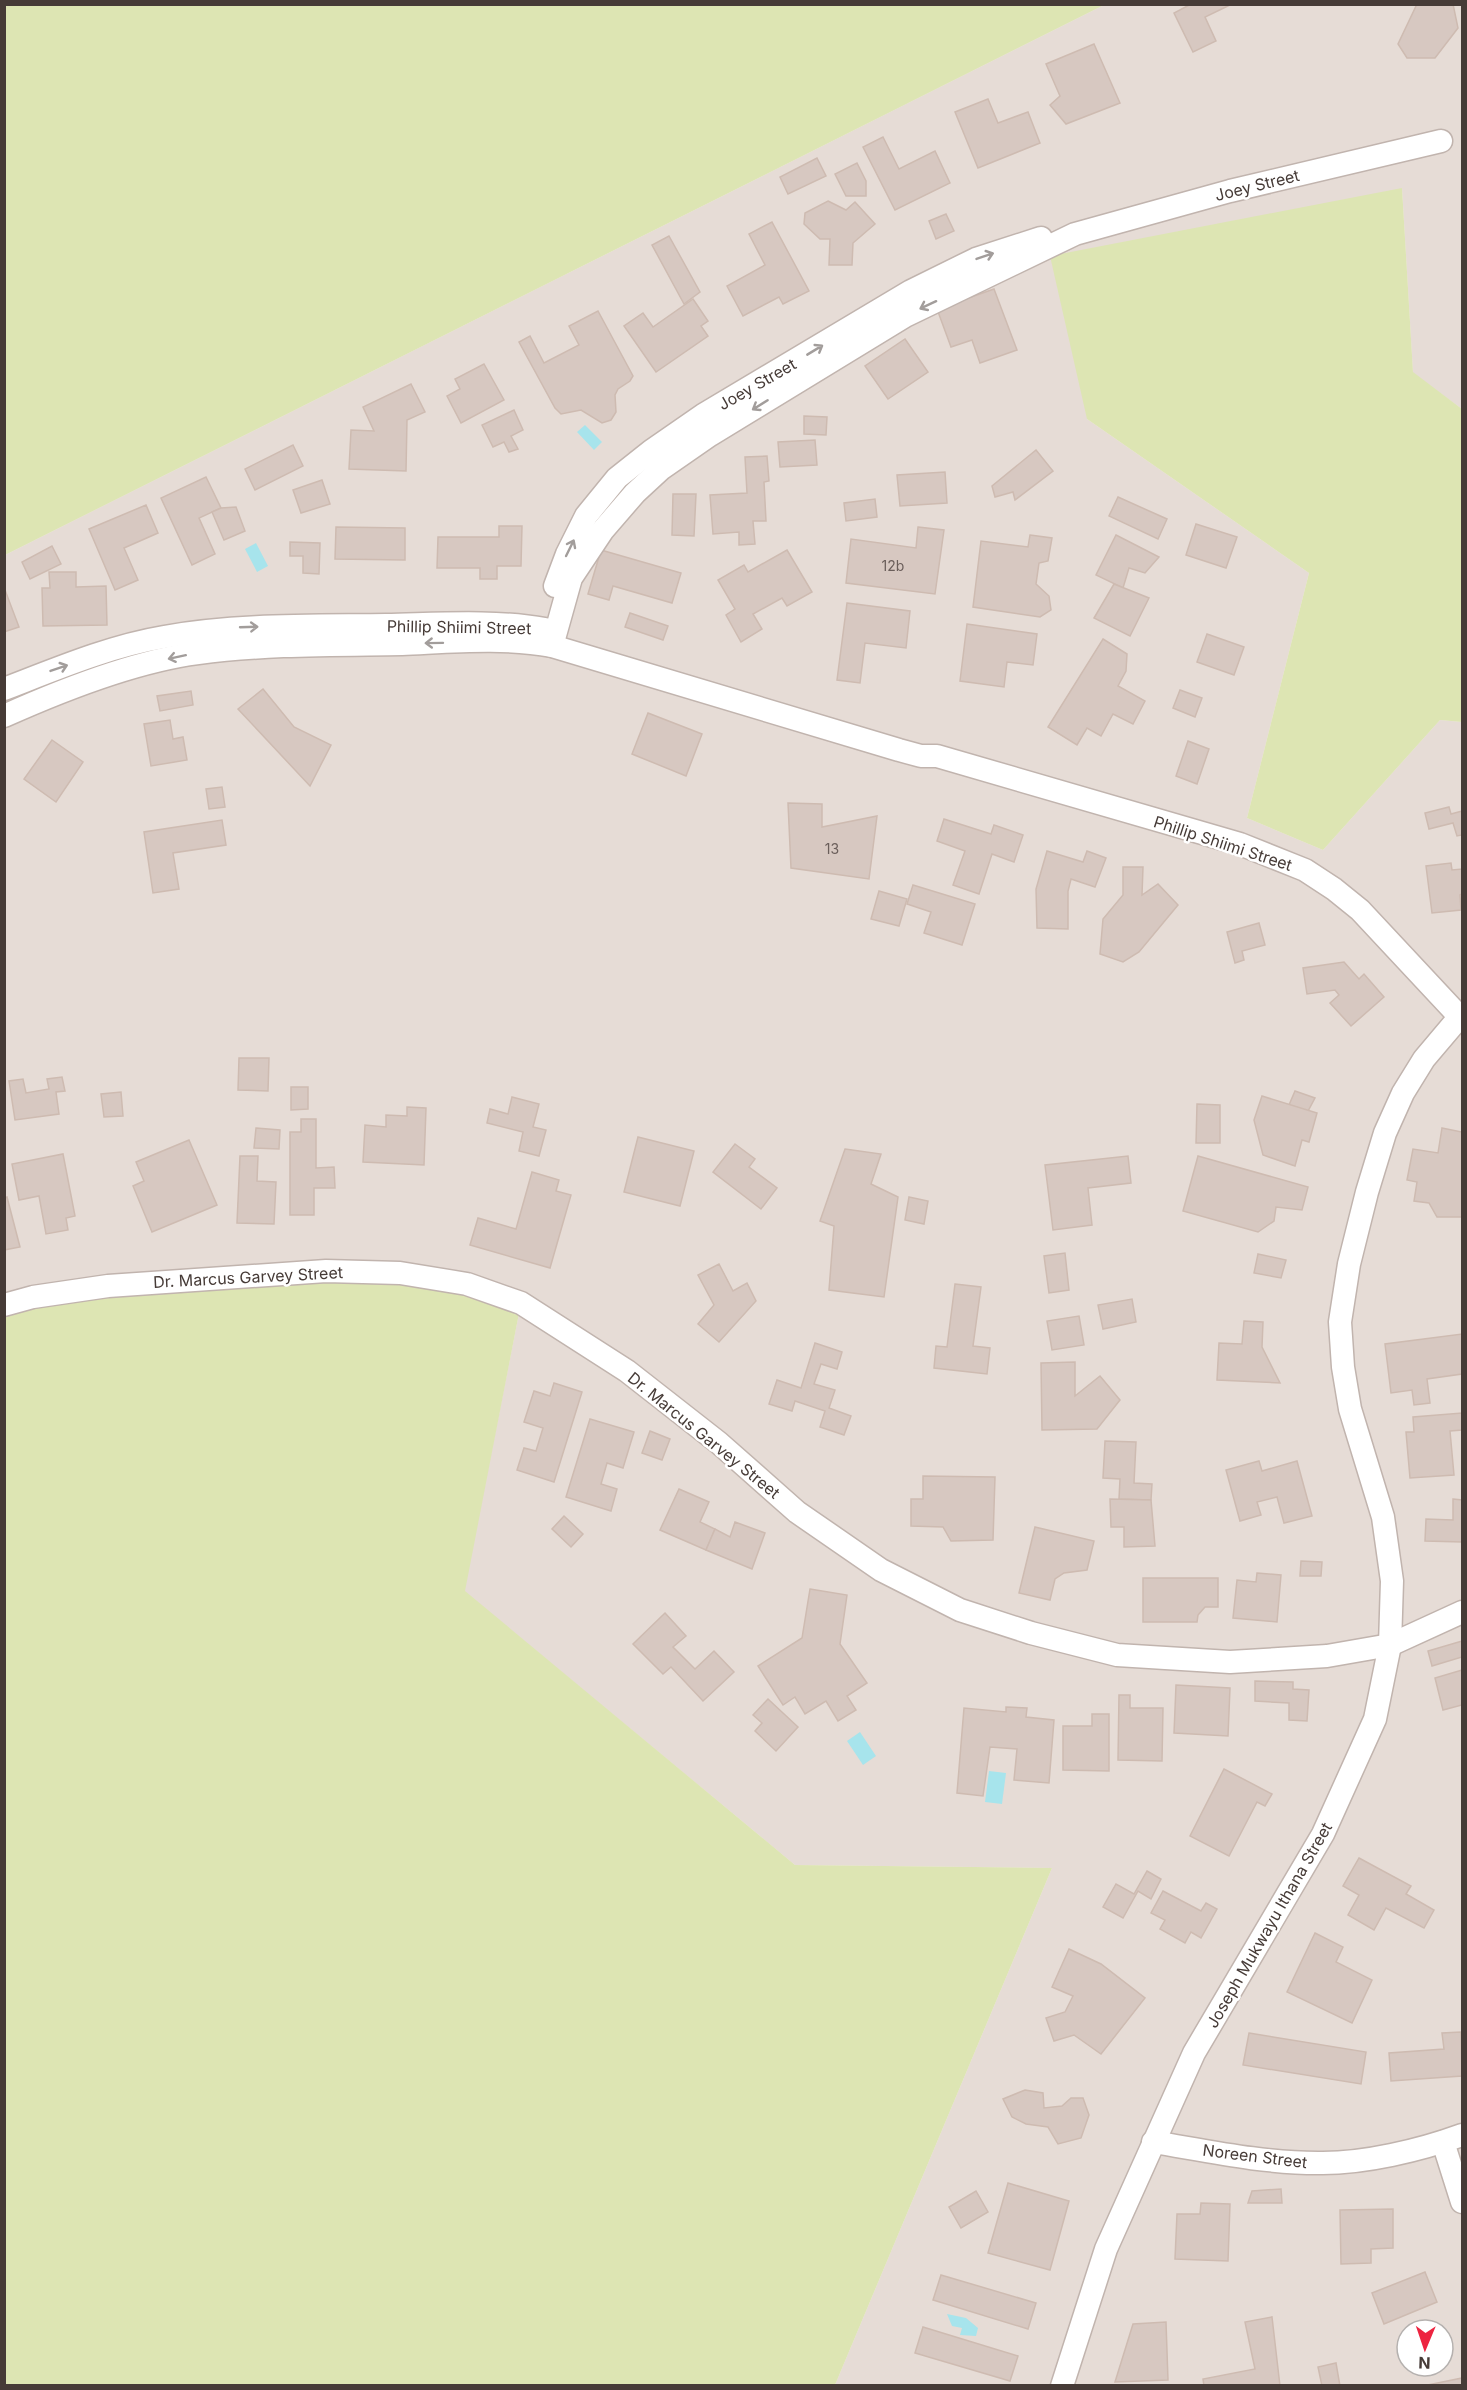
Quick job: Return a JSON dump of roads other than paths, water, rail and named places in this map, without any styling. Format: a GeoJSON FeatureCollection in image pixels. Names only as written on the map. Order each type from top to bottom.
{"type":"FeatureCollection","features":[{"type":"Feature","properties":{"kind":"street","name":"Joey Street"},"geometry":{"type":"LineString","coordinates":[[545,637],[567,554],[586,516],[617,478],[651,451],[703,416],[910,291],[976,259],[1049,235],[1075,234],[1230,191],[1441,141]]}},
{"type":"Feature","properties":{"kind":"street","name":"Phillip Shiimi Street"},"geometry":{"type":"LineString","coordinates":[[4,689],[135,643],[165,636],[244,627],[468,624],[545,637],[904,736],[925,746],[937,756],[1240,844],[1305,870],[1360,910],[1461,1015]]}},
{"type":"Feature","properties":{"kind":"street","name":"Phillip Shiimi Street"},"geometry":{"type":"LineString","coordinates":[[4,716],[142,665],[197,653],[269,647],[545,637]]}},
{"type":"Feature","properties":{"kind":"street","name":"Joseph Mukwayu Ithana Street"},"geometry":{"type":"LineString","coordinates":[[1062,2385],[1107,2250],[1194,2053],[1323,1834],[1375,1719],[1390,1645],[1392,1581],[1383,1517],[1350,1410],[1343,1367],[1340,1322],[1349,1264],[1385,1132],[1403,1093],[1424,1059],[1461,1015]]}},
{"type":"Feature","properties":{"kind":"street","name":"Dr. Marcus Garvey Street"},"geometry":{"type":"LineString","coordinates":[[4,1305],[33,1297],[108,1286],[326,1271],[400,1273],[467,1284],[521,1303],[553,1322],[627,1371],[692,1421],[797,1512],[881,1570],[960,1610],[1031,1633],[1117,1655],[1230,1662],[1327,1656],[1390,1645],[1462,1612]]}},
{"type":"Feature","properties":{"kind":"street","name":"Noreen Street"},"geometry":{"type":"LineString","coordinates":[[1153,2142],[1262,2160],[1320,2163],[1373,2158],[1453,2139]]}},
{"type":"Feature","properties":{"kind":"street"},"geometry":{"type":"LineString","coordinates":[[1453,2139],[1462,2202]]}},
{"type":"Feature","properties":{"kind":"water"},"geometry":{"type":"Polygon","coordinates":[[[585,425],[602,442],[594,450],[577,432],[585,425]]]}},
{"type":"Feature","properties":{"kind":"water"},"geometry":{"type":"Polygon","coordinates":[[[256,543],[268,566],[257,572],[245,549],[256,543]]]}},
{"type":"Feature","properties":{"kind":"water"},"geometry":{"type":"Polygon","coordinates":[[[860,1732],[876,1756],[863,1765],[847,1741],[860,1732]]]}},
{"type":"Feature","properties":{"kind":"water"},"geometry":{"type":"Polygon","coordinates":[[[989,1771],[1006,1773],[1002,1804],[985,1802],[989,1771]]]}},
{"type":"Feature","properties":{"kind":"water"},"geometry":{"type":"Polygon","coordinates":[[[947,2314],[966,2318],[978,2328],[976,2336],[960,2335],[962,2328],[952,2326],[947,2314]]]}}]}
